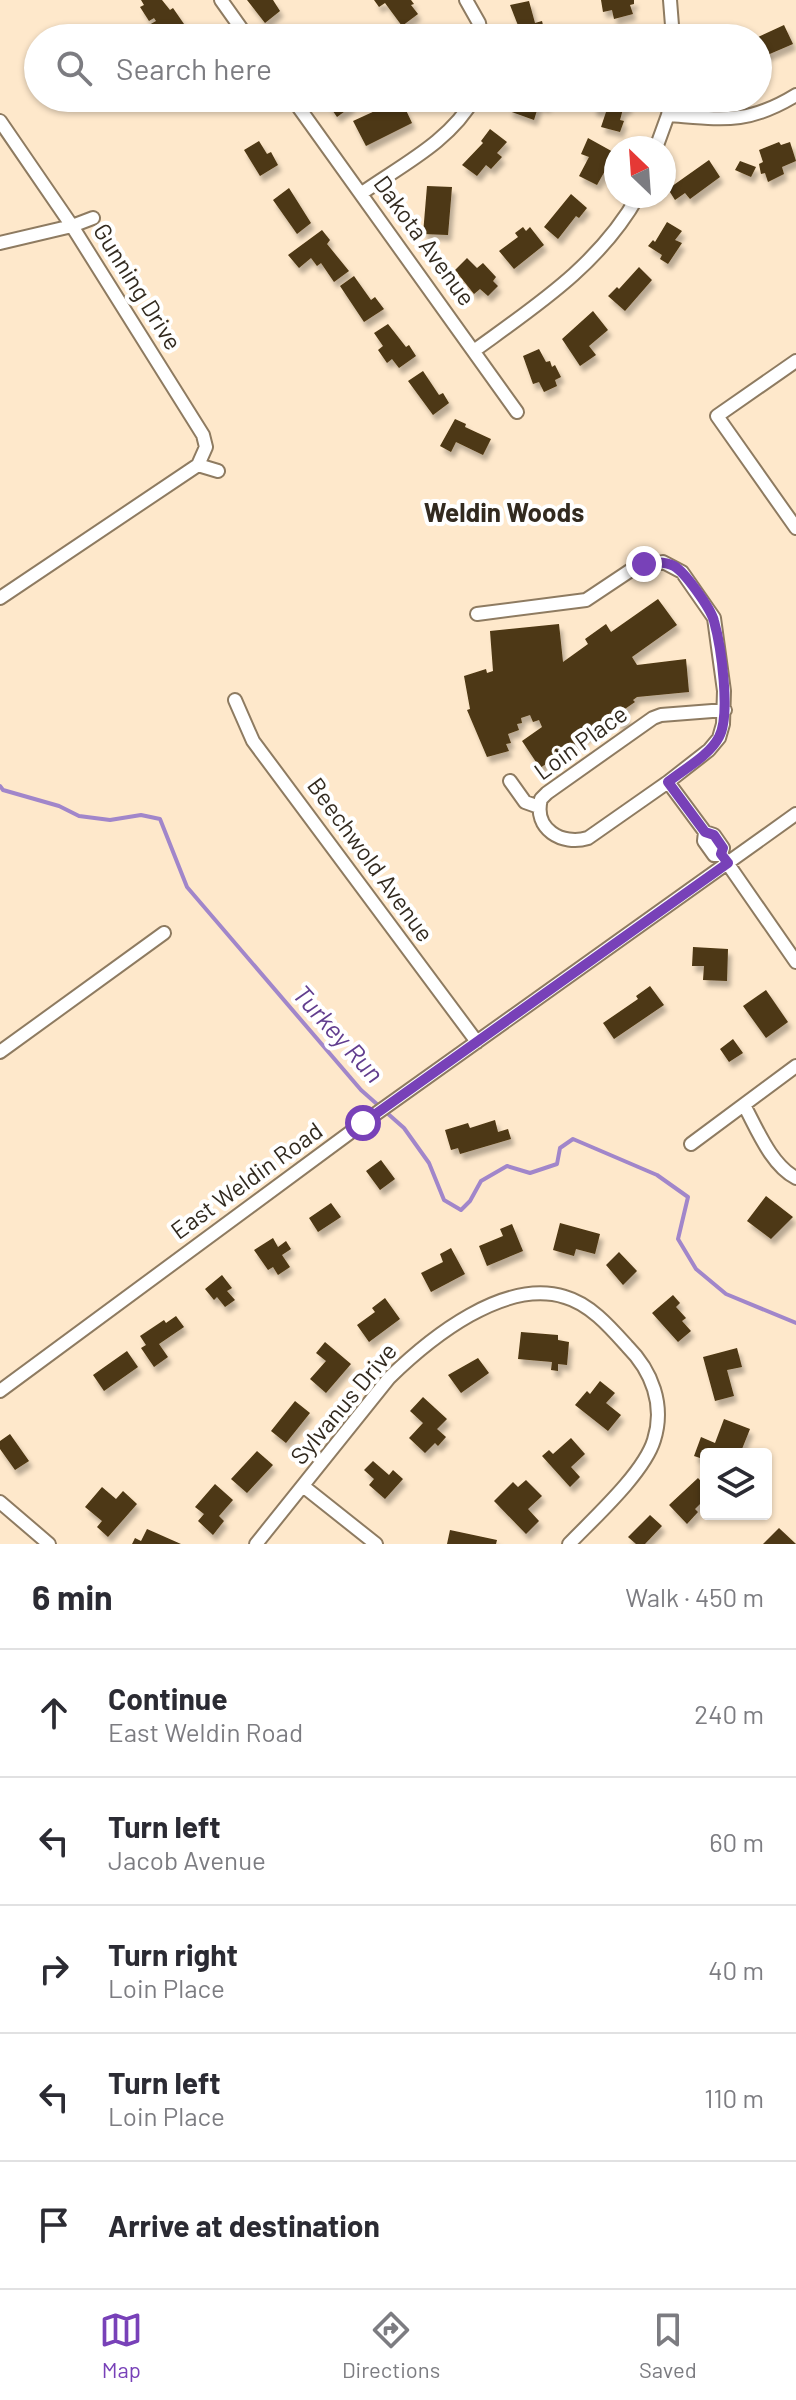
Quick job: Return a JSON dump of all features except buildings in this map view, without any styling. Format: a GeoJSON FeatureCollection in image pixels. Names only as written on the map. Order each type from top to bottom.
{"type":"FeatureCollection","features":[{"type":"Feature","properties":{"kind":"street"},"geometry":{"type":"LineString","coordinates":[[221,0],[238,24]]}},
{"type":"Feature","properties":{"kind":"street"},"geometry":{"type":"LineString","coordinates":[[466,0],[479,24]]}},
{"type":"Feature","properties":{"kind":"street"},"geometry":{"type":"LineString","coordinates":[[670,0],[672,24]]}},
{"type":"Feature","properties":{"kind":"street"},"geometry":{"type":"LineString","coordinates":[[772,108],[796,95]]}},
{"type":"Feature","properties":{"kind":"street","name":"Dakota Avenue"},"geometry":{"type":"LineString","coordinates":[[302,112],[517,412]]}},
{"type":"Feature","properties":{"kind":"street"},"geometry":{"type":"LineString","coordinates":[[362,193],[444,135],[466,112]]}},
{"type":"Feature","properties":{"kind":"street"},"geometry":{"type":"LineString","coordinates":[[660,136],[669,112]]}},
{"type":"Feature","properties":{"kind":"street"},"geometry":{"type":"LineString","coordinates":[[668,115],[730,120],[762,112]]}},
{"type":"Feature","properties":{"kind":"street","name":"Gunning Drive"},"geometry":{"type":"LineString","coordinates":[[0,121],[72,226],[203,435],[206,447],[198,465]]}},
{"type":"Feature","properties":{"kind":"street"},"geometry":{"type":"LineString","coordinates":[[475,350],[583,268],[631,208]]}},
{"type":"Feature","properties":{"kind":"street"},"geometry":{"type":"LineString","coordinates":[[0,243],[93,218]]}},
{"type":"Feature","properties":{"kind":"street"},"geometry":{"type":"LineString","coordinates":[[796,361],[717,416],[796,528]]}},
{"type":"Feature","properties":{"kind":"street"},"geometry":{"type":"LineString","coordinates":[[0,598],[198,465],[218,471]]}},
{"type":"Feature","properties":{"kind":"street","name":"Loin Place"},"geometry":{"type":"LineString","coordinates":[[477,614],[586,600],[634,568],[655,562],[672,565],[682,572],[714,618],[725,710],[719,738],[709,750],[668,782],[588,838],[578,842],[559,839],[550,832],[540,816],[541,799],[547,793],[653,718],[725,710]]}},
{"type":"Feature","properties":{"kind":"street","name":"Beechwold Avenue"},"geometry":{"type":"LineString","coordinates":[[235,700],[253,741],[477,1042]]}},
{"type":"Feature","properties":{"kind":"street"},"geometry":{"type":"LineString","coordinates":[[510,781],[525,802],[539,807]]}},
{"type":"Feature","properties":{"kind":"street"},"geometry":{"type":"LineString","coordinates":[[668,782],[705,832],[704,841],[714,855],[724,858],[796,962]]}},
{"type":"Feature","properties":{"kind":"street","name":"East Weldin Road"},"geometry":{"type":"LineString","coordinates":[[0,1391],[724,858],[796,814]]}},
{"type":"Feature","properties":{"kind":"street"},"geometry":{"type":"LineString","coordinates":[[0,1052],[164,933]]}},
{"type":"Feature","properties":{"kind":"street"},"geometry":{"type":"LineString","coordinates":[[691,1144],[796,1066]]}},
{"type":"Feature","properties":{"kind":"street"},"geometry":{"type":"LineString","coordinates":[[744,1105],[766,1146],[796,1178]]}},
{"type":"Feature","properties":{"kind":"street","name":"Sylvanus Drive"},"geometry":{"type":"LineString","coordinates":[[256,1544],[389,1378],[441,1334],[475,1312],[526,1295],[548,1294],[567,1297],[603,1320],[648,1371],[658,1410],[657,1429],[648,1455],[569,1544]]}},
{"type":"Feature","properties":{"kind":"street","name":"Sylvanus Drive"},"geometry":{"type":"LineString","coordinates":[[303,1486],[376,1544]]}},
{"type":"Feature","properties":{"kind":"street"},"geometry":{"type":"LineString","coordinates":[[0,1502],[49,1544]]}},
{"type":"Feature","properties":{"kind":"waterway","name":"Turkey Run"},"geometry":{"type":"LineString","coordinates":[[0,786],[3,790],[59,806],[79,816],[110,820],[141,815],[160,819],[187,887],[361,1090],[404,1128],[429,1163],[444,1200],[461,1210],[481,1181],[507,1166],[530,1173],[557,1164],[560,1148],[573,1139],[657,1175],[688,1197],[678,1239],[696,1269],[726,1294],[796,1323]]}},
{"type":"Feature","properties":{"kind":"district","name":"Weldin Woods"},"geometry":{"type":"Point","coordinates":[504,513]}},
{"type":"Feature","properties":{"kind":"route"},"geometry":{"type":"LineString","coordinates":[[363,1123],[728,863],[714,835],[705,832],[668,782],[709,750],[719,738],[723,724],[724,691],[714,618],[682,572],[663,562],[644,564]]}}]}
